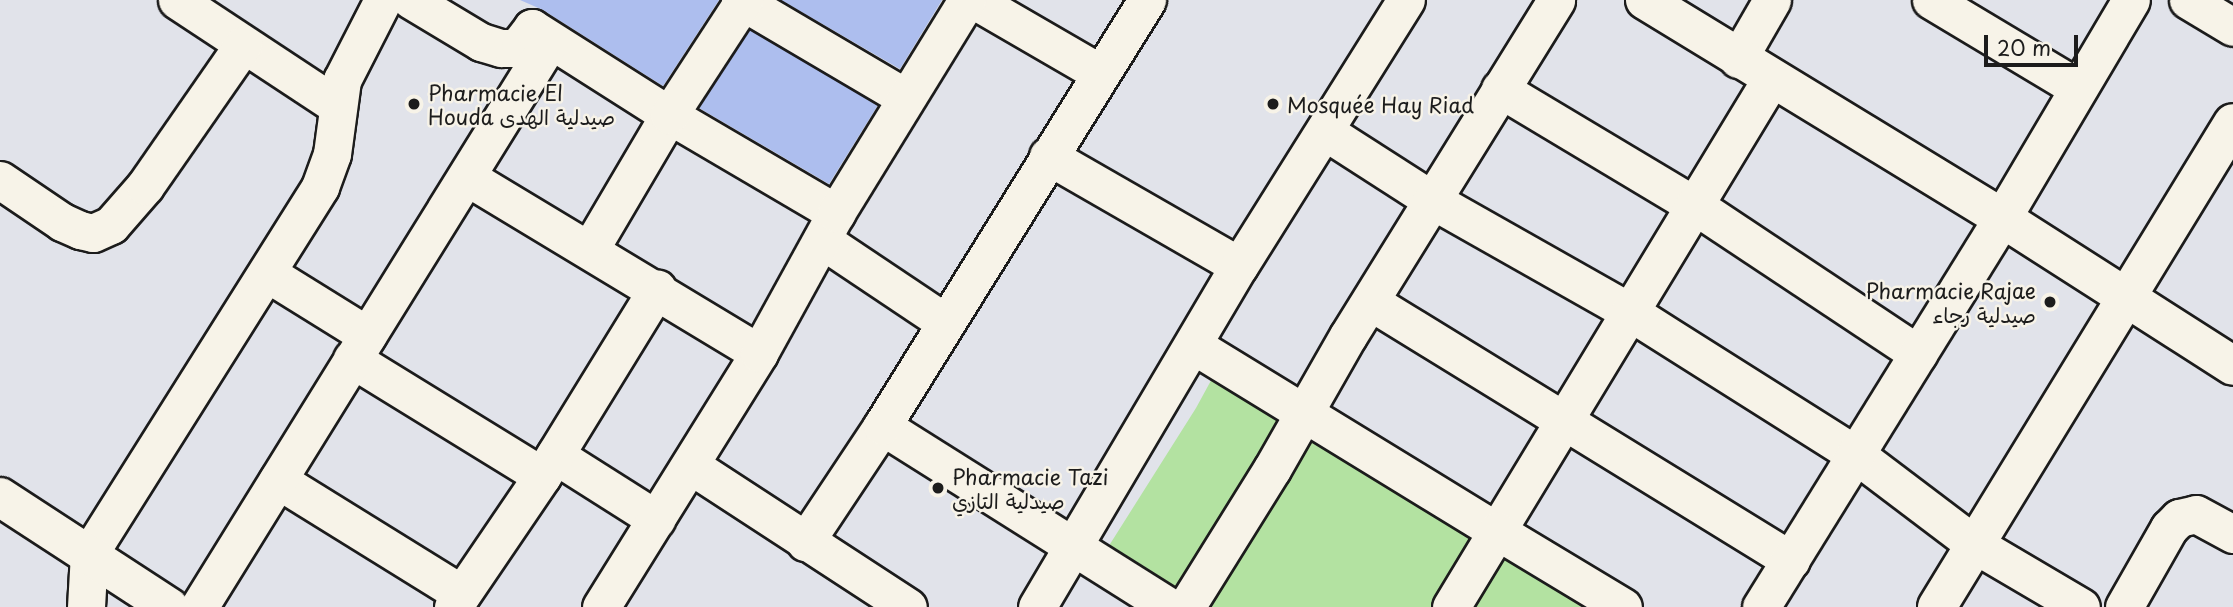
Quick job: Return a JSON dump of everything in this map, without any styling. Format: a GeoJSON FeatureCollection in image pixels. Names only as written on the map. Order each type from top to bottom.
{"type":"FeatureCollection","features":[{"type":"Feature","properties":{"kind":"street"},"geometry":{"type":"LineString","coordinates":[[177,0],[336,105]]}},
{"type":"Feature","properties":{"kind":"street"},"geometry":{"type":"LineString","coordinates":[[86,607],[89,554],[320,187],[332,154],[336,105],[342,80],[383,0]]}},
{"type":"Feature","properties":{"kind":"street"},"geometry":{"type":"LineString","coordinates":[[411,0],[481,42],[500,48],[512,48],[520,44],[544,23]]}},
{"type":"Feature","properties":{"kind":"street"},"geometry":{"type":"LineString","coordinates":[[590,249],[668,115],[742,0],[905,97]]}},
{"type":"Feature","properties":{"kind":"street"},"geometry":{"type":"LineString","coordinates":[[601,607],[759,353],[829,226],[905,97],[967,0]]}},
{"type":"Feature","properties":{"kind":"street"},"geometry":{"type":"LineString","coordinates":[[974,0],[1100,73]]}},
{"type":"Feature","properties":{"kind":"street"},"geometry":{"type":"LineString","coordinates":[[806,542],[882,426],[1147,0]]}},
{"type":"Feature","properties":{"kind":"street"},"geometry":{"type":"LineString","coordinates":[[1037,607],[1239,266],[1326,132],[1406,0]]}},
{"type":"Feature","properties":{"kind":"street"},"geometry":{"type":"LineString","coordinates":[[1186,607],[1348,336],[1556,0]]}},
{"type":"Feature","properties":{"kind":"street"},"geometry":{"type":"LineString","coordinates":[[1645,0],[2002,218],[2233,366]]}},
{"type":"Feature","properties":{"kind":"street"},"geometry":{"type":"LineString","coordinates":[[1738,59],[1772,0]]}},
{"type":"Feature","properties":{"kind":"street"},"geometry":{"type":"LineString","coordinates":[[1931,0],[2078,88]]}},
{"type":"Feature","properties":{"kind":"street"},"geometry":{"type":"LineString","coordinates":[[1761,607],[2002,218],[2131,0]]}},
{"type":"Feature","properties":{"kind":"street"},"geometry":{"type":"LineString","coordinates":[[2188,0],[2233,27]]}},
{"type":"Feature","properties":{"kind":"street"},"geometry":{"type":"LineString","coordinates":[[544,23],[668,115],[829,226],[946,323]]}},
{"type":"Feature","properties":{"kind":"street"},"geometry":{"type":"LineString","coordinates":[[199,607],[467,177],[544,23]]}},
{"type":"Feature","properties":{"kind":"street"},"geometry":{"type":"LineString","coordinates":[[0,180],[62,222],[80,230],[93,233],[111,225],[145,186],[243,45]]}},
{"type":"Feature","properties":{"kind":"street"},"geometry":{"type":"LineString","coordinates":[[1451,607],[1771,79]]}},
{"type":"Feature","properties":{"kind":"street"},"geometry":{"type":"LineString","coordinates":[[1500,89],[1694,205],[1918,354]]}},
{"type":"Feature","properties":{"kind":"street"},"geometry":{"type":"LineString","coordinates":[[1937,607],[2233,122]]}},
{"type":"Feature","properties":{"kind":"street"},"geometry":{"type":"LineString","coordinates":[[1326,132],[1432,200],[1630,312],[1855,454],[1974,544],[2081,607]]}},
{"type":"Feature","properties":{"kind":"street"},"geometry":{"type":"LineString","coordinates":[[1048,156],[1239,266]]}},
{"type":"Feature","properties":{"kind":"street"},"geometry":{"type":"LineString","coordinates":[[467,177],[657,289],[759,353]]}},
{"type":"Feature","properties":{"kind":"street"},"geometry":{"type":"LineString","coordinates":[[267,273],[359,347],[549,466],[656,519]]}},
{"type":"Feature","properties":{"kind":"street"},"geometry":{"type":"LineString","coordinates":[[278,480],[458,600],[549,466],[657,289]]}},
{"type":"Feature","properties":{"kind":"street"},"geometry":{"type":"LineString","coordinates":[[1371,302],[1791,560]]}},
{"type":"Feature","properties":{"kind":"street"},"geometry":{"type":"LineString","coordinates":[[1192,345],[1303,415],[1623,607]]}},
{"type":"Feature","properties":{"kind":"street"},"geometry":{"type":"LineString","coordinates":[[882,426],[1169,607]]}},
{"type":"Feature","properties":{"kind":"street"},"geometry":{"type":"LineString","coordinates":[[690,465],[908,607]]}},
{"type":"Feature","properties":{"kind":"street"},"geometry":{"type":"LineString","coordinates":[[0,497],[169,607]]}},
{"type":"Feature","properties":{"kind":"street"},"geometry":{"type":"LineString","coordinates":[[2124,607],[2169,528],[2179,517],[2196,514],[2233,534]]}},
{"type":"Feature","properties":{"kind":"green space"},"geometry":{"type":"Polygon","coordinates":[[[1220,364],[1620,607],[1194,607],[1105,552],[1196,408],[1220,364]]]}},
{"type":"Feature","properties":{"kind":"building"},"geometry":{"type":"Polygon","coordinates":[[[520,0],[719,0],[663,86],[543,10],[520,0]]]}},
{"type":"Feature","properties":{"kind":"building"},"geometry":{"type":"Polygon","coordinates":[[[781,0],[942,0],[900,69],[781,0]]]}},
{"type":"Feature","properties":{"kind":"building"},"geometry":{"type":"Polygon","coordinates":[[[750,30],[878,105],[829,184],[699,108],[750,30]]]}},
{"type":"Feature","properties":{"kind":"place","name":"Pharmacie El Houda صيدلية الهدى"},"geometry":{"type":"Point","coordinates":[414,104]}},
{"type":"Feature","properties":{"kind":"place","name":"Mosquée Hay Riad"},"geometry":{"type":"Point","coordinates":[1273,104]}},
{"type":"Feature","properties":{"kind":"place","name":"Pharmacie Rajae صيدلية رجاء"},"geometry":{"type":"Point","coordinates":[2050,302]}},
{"type":"Feature","properties":{"kind":"place","name":"Pharmacie Tazi صيدلية التازي"},"geometry":{"type":"Point","coordinates":[938,488]}}]}
